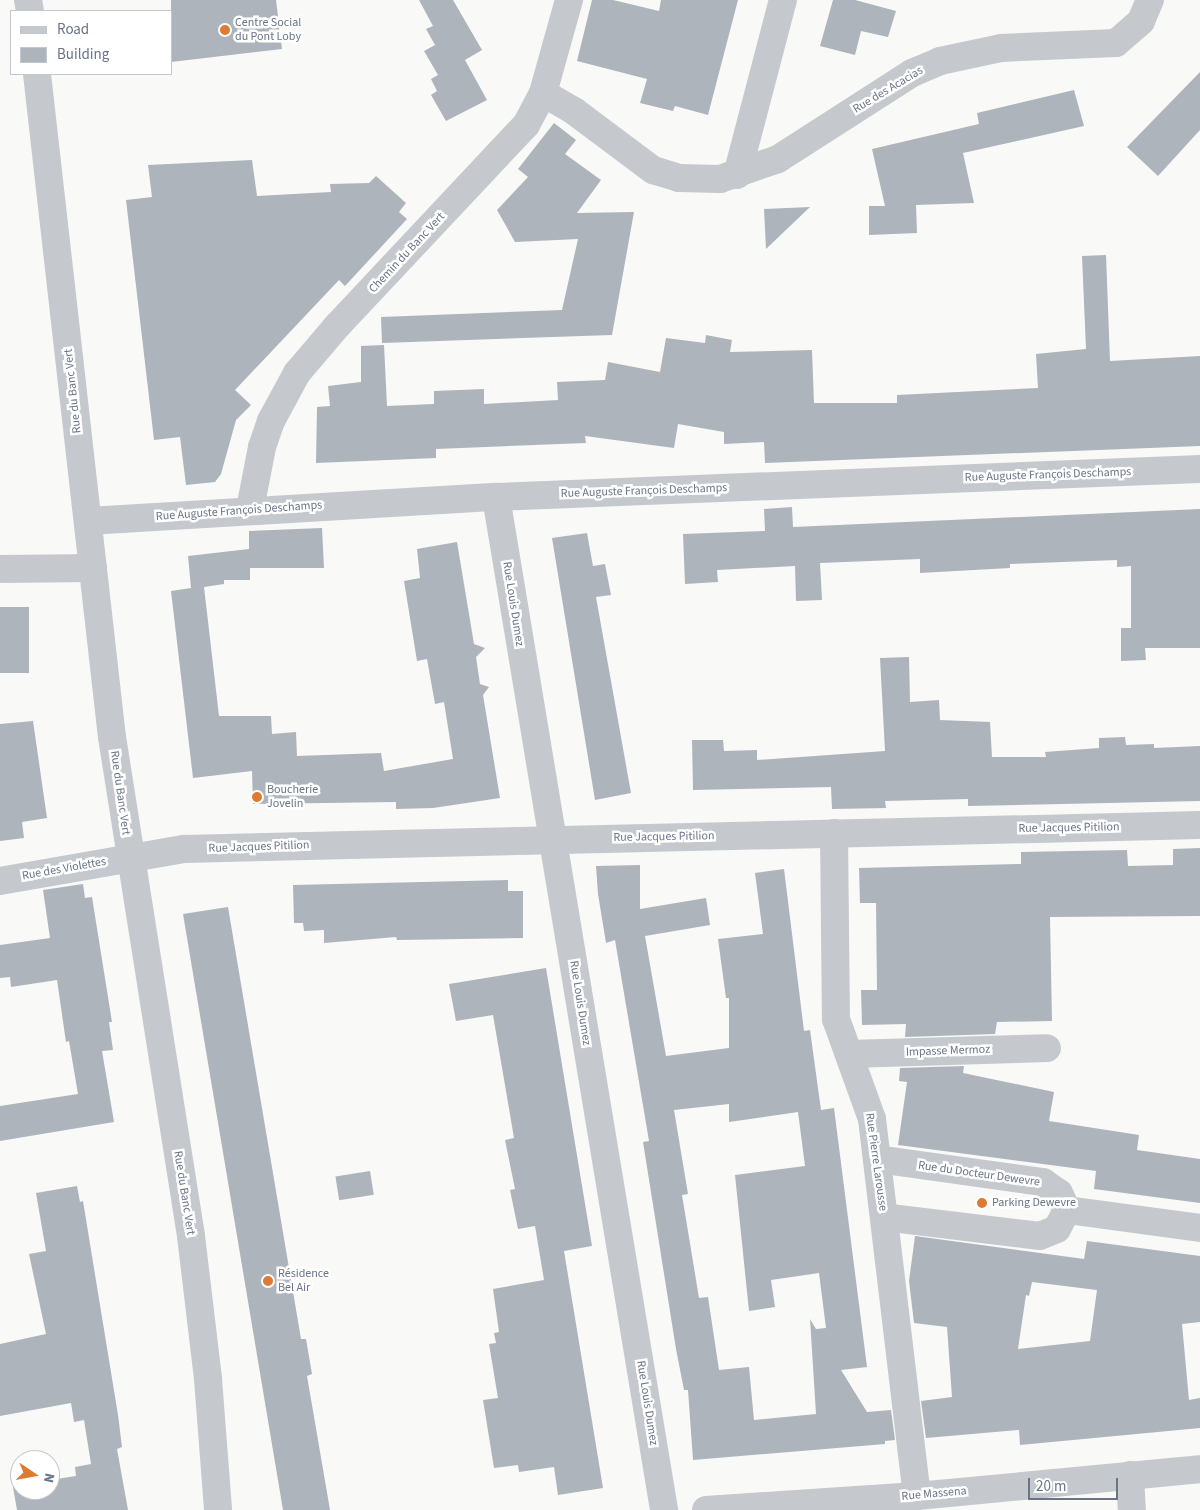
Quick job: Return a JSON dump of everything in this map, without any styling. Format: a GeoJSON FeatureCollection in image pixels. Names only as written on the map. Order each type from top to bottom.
{"type":"FeatureCollection","features":[{"type":"Feature","properties":{"kind":"street","name":"Chemin du Banc Vert"},"geometry":{"type":"LineString","coordinates":[[250,509],[262,447],[275,414],[297,373],[337,326],[518,135],[534,114],[543,93],[569,0]]}},
{"type":"Feature","properties":{"kind":"street"},"geometry":{"type":"LineString","coordinates":[[737,174],[783,0]]}},
{"type":"Feature","properties":{"kind":"street","name":"Rue des Acacias"},"geometry":{"type":"LineString","coordinates":[[543,93],[574,111],[653,170],[692,180],[720,179],[778,159],[900,81],[940,61],[1001,48],[1116,43],[1141,21],[1150,0]]}},
{"type":"Feature","properties":{"kind":"street","name":"Rue du Banc Vert"},"geometry":{"type":"LineString","coordinates":[[37,75],[93,568],[129,858],[191,1236],[208,1379],[218,1510]]}},
{"type":"Feature","properties":{"kind":"street","name":"Rue Auguste François Deschamps"},"geometry":{"type":"LineString","coordinates":[[88,521],[250,509],[496,497],[1200,469]]}},
{"type":"Feature","properties":{"kind":"street","name":"Rue Louis Dumez"},"geometry":{"type":"LineString","coordinates":[[496,497],[664,1510]]}},
{"type":"Feature","properties":{"kind":"street"},"geometry":{"type":"LineString","coordinates":[[0,568],[93,568]]}},
{"type":"Feature","properties":{"kind":"street","name":"Rue Jacques Pitilion"},"geometry":{"type":"LineString","coordinates":[[129,858],[184,849],[1200,825]]}},
{"type":"Feature","properties":{"kind":"street","name":"Rue Pierre Larousse"},"geometry":{"type":"LineString","coordinates":[[834,833],[836,1019],[867,1100],[877,1159],[916,1496]]}},
{"type":"Feature","properties":{"kind":"street","name":"Rue des Violettes"},"geometry":{"type":"LineString","coordinates":[[0,881],[129,858]]}},
{"type":"Feature","properties":{"kind":"street","name":"Impasse Mermoz"},"geometry":{"type":"LineString","coordinates":[[848,1054],[1047,1048]]}},
{"type":"Feature","properties":{"kind":"street","name":"Rue du Docteur Dewevre"},"geometry":{"type":"LineString","coordinates":[[877,1159],[1042,1182],[1062,1197],[1067,1210]]}},
{"type":"Feature","properties":{"kind":"street"},"geometry":{"type":"LineString","coordinates":[[884,1217],[1040,1236],[1057,1229],[1067,1210],[1200,1228]]}},
{"type":"Feature","properties":{"kind":"street","name":"Rue Massena"},"geometry":{"type":"LineString","coordinates":[[706,1510],[916,1496],[1200,1469]]}},
{"type":"Feature","properties":{"kind":"street"},"geometry":{"type":"LineString","coordinates":[[1130,1476],[1132,1510]]}},
{"type":"Feature","properties":{"kind":"building","name":"Centre Social du Pont Loby"},"geometry":{"type":"Polygon","coordinates":[[[171,0],[276,0],[282,49],[172,62],[171,0]]]}},
{"type":"Feature","properties":{"kind":"building"},"geometry":{"type":"Polygon","coordinates":[[[419,0],[453,0],[482,50],[465,60],[487,100],[446,121],[431,95],[437,91],[431,79],[438,75],[424,51],[435,45],[426,29],[433,26],[419,0]]]}},
{"type":"Feature","properties":{"kind":"building"},"geometry":{"type":"Polygon","coordinates":[[[592,0],[613,0],[659,11],[661,0],[738,0],[708,115],[675,106],[673,111],[640,103],[647,79],[577,61],[592,0]]]}},
{"type":"Feature","properties":{"kind":"building"},"geometry":{"type":"Polygon","coordinates":[[[833,0],[855,0],[896,11],[888,37],[861,31],[855,55],[820,46],[833,0]]]}},
{"type":"Feature","properties":{"kind":"building"},"geometry":{"type":"Polygon","coordinates":[[[1200,72],[1200,130],[1158,176],[1127,147],[1200,72]]]}},
{"type":"Feature","properties":{"kind":"building"},"geometry":{"type":"Polygon","coordinates":[[[1074,90],[1084,126],[963,153],[974,203],[916,205],[917,233],[869,235],[869,206],[885,206],[872,149],[979,124],[977,113],[1074,90]]]}},
{"type":"Feature","properties":{"kind":"building"},"geometry":{"type":"Polygon","coordinates":[[[554,123],[576,140],[565,154],[601,180],[577,213],[634,212],[612,335],[382,343],[381,317],[562,310],[578,239],[515,242],[497,210],[528,177],[518,169],[554,123]]]}},
{"type":"Feature","properties":{"kind":"building"},"geometry":{"type":"Polygon","coordinates":[[[252,160],[257,196],[331,192],[330,184],[369,183],[376,176],[406,203],[399,212],[407,219],[345,286],[339,280],[235,390],[251,405],[236,420],[221,474],[215,482],[186,485],[180,437],[154,440],[126,200],[152,197],[148,165],[252,160]]]}},
{"type":"Feature","properties":{"kind":"building"},"geometry":{"type":"Polygon","coordinates":[[[810,207],[766,249],[764,209],[810,207]]]}},
{"type":"Feature","properties":{"kind":"building"},"geometry":{"type":"Polygon","coordinates":[[[1106,255],[1110,361],[1200,356],[1200,446],[765,463],[764,442],[724,444],[724,432],[678,424],[674,448],[585,436],[586,443],[436,449],[436,458],[316,463],[317,407],[330,406],[328,386],[361,382],[361,346],[384,345],[387,406],[434,404],[434,391],[484,389],[484,404],[558,400],[557,382],[605,380],[608,362],[660,372],[666,338],[705,343],[706,335],[732,340],[730,352],[812,350],[814,403],[897,403],[897,395],[1038,388],[1036,354],[1086,349],[1082,256],[1106,255]]]}},
{"type":"Feature","properties":{"kind":"building"},"geometry":{"type":"Polygon","coordinates":[[[792,507],[793,527],[1200,509],[1200,648],[1145,648],[1146,660],[1121,661],[1121,628],[1131,628],[1131,566],[1117,567],[1117,560],[1010,564],[1010,568],[920,573],[920,559],[820,563],[822,600],[796,601],[795,566],[717,570],[718,582],[685,584],[683,534],[765,531],[764,509],[792,507]]]}},
{"type":"Feature","properties":{"kind":"building"},"geometry":{"type":"Polygon","coordinates":[[[322,528],[324,568],[250,568],[250,580],[224,580],[224,584],[204,587],[219,716],[271,716],[272,734],[296,732],[297,756],[381,753],[384,771],[453,759],[444,702],[435,704],[427,659],[417,661],[404,581],[420,578],[417,549],[457,542],[474,644],[485,648],[476,657],[480,684],[489,687],[483,695],[500,798],[433,808],[396,809],[396,802],[253,804],[252,771],[193,778],[171,591],[191,588],[188,556],[249,549],[249,531],[322,528]]]}},
{"type":"Feature","properties":{"kind":"building"},"geometry":{"type":"Polygon","coordinates":[[[587,533],[593,566],[605,564],[611,595],[596,597],[631,793],[595,800],[552,538],[587,533]]]}},
{"type":"Feature","properties":{"kind":"building"},"geometry":{"type":"Polygon","coordinates":[[[0,607],[29,607],[29,673],[0,673],[0,607]]]}},
{"type":"Feature","properties":{"kind":"building"},"geometry":{"type":"Polygon","coordinates":[[[909,657],[910,702],[939,700],[940,720],[990,722],[992,757],[1046,757],[1045,752],[1099,748],[1099,738],[1125,737],[1126,745],[1154,744],[1154,748],[1200,746],[1200,801],[968,806],[968,799],[885,801],[886,808],[832,809],[831,787],[693,790],[692,740],[723,740],[724,751],[757,750],[757,760],[885,751],[880,658],[909,657]]]}},
{"type":"Feature","properties":{"kind":"building"},"geometry":{"type":"Polygon","coordinates":[[[33,721],[47,818],[22,822],[24,838],[0,841],[0,724],[33,721]]]}},
{"type":"Feature","properties":{"kind":"building"},"geometry":{"type":"Polygon","coordinates":[[[1200,848],[1200,916],[1050,917],[1052,1021],[997,1022],[995,1034],[905,1037],[906,1024],[862,1025],[861,990],[877,990],[876,903],[860,903],[859,868],[1021,864],[1021,852],[1127,850],[1128,866],[1173,865],[1173,849],[1200,848]]]}},
{"type":"Feature","properties":{"kind":"building"},"geometry":{"type":"Polygon","coordinates":[[[640,865],[640,909],[706,898],[710,925],[645,936],[666,1056],[729,1048],[729,998],[726,998],[718,939],[763,934],[755,873],[784,869],[804,1031],[810,1030],[821,1110],[834,1108],[867,1367],[841,1370],[867,1412],[891,1410],[895,1440],[885,1441],[885,1444],[693,1460],[688,1390],[684,1390],[676,1349],[643,1142],[649,1141],[615,940],[606,943],[598,894],[596,866],[640,865]],[[729,1104],[674,1110],[688,1194],[682,1195],[699,1298],[708,1297],[719,1370],[749,1367],[754,1420],[816,1414],[810,1319],[816,1329],[826,1328],[819,1273],[771,1280],[775,1307],[749,1311],[735,1175],[805,1166],[798,1112],[729,1122],[729,1104]]]}},
{"type":"Feature","properties":{"kind":"building"},"geometry":{"type":"Polygon","coordinates":[[[508,880],[508,891],[523,891],[523,938],[397,940],[396,937],[324,943],[324,930],[304,931],[303,923],[294,923],[293,885],[508,880]]]}},
{"type":"Feature","properties":{"kind":"building"},"geometry":{"type":"Polygon","coordinates":[[[83,884],[85,898],[92,897],[112,1022],[109,1022],[113,1050],[102,1051],[114,1122],[0,1141],[0,1106],[78,1094],[69,1041],[66,1042],[57,980],[11,987],[10,977],[0,978],[0,945],[50,938],[43,890],[83,884]]]}},
{"type":"Feature","properties":{"kind":"building","name":"Résidence Bel Air"},"geometry":{"type":"Polygon","coordinates":[[[228,907],[301,1339],[306,1339],[312,1374],[307,1376],[330,1510],[283,1510],[183,914],[228,907]]]}},
{"type":"Feature","properties":{"kind":"building"},"geometry":{"type":"Polygon","coordinates":[[[546,968],[592,1246],[564,1251],[603,1488],[558,1495],[554,1467],[519,1472],[518,1465],[494,1468],[483,1400],[498,1398],[489,1344],[496,1343],[494,1333],[499,1332],[493,1289],[544,1280],[535,1226],[518,1229],[510,1190],[515,1189],[505,1140],[514,1138],[493,1015],[456,1021],[449,984],[546,968]]]}},
{"type":"Feature","properties":{"kind":"building"},"geometry":{"type":"Polygon","coordinates":[[[964,1066],[963,1073],[1054,1092],[1049,1121],[1139,1135],[1137,1150],[1200,1159],[1200,1203],[1094,1189],[1096,1171],[898,1145],[907,1082],[899,1081],[900,1068],[964,1066]]]}},
{"type":"Feature","properties":{"kind":"building"},"geometry":{"type":"Polygon","coordinates":[[[370,1171],[374,1195],[339,1200],[335,1176],[370,1171]]]}},
{"type":"Feature","properties":{"kind":"building"},"geometry":{"type":"Polygon","coordinates":[[[77,1186],[80,1202],[83,1201],[118,1415],[122,1447],[117,1449],[128,1510],[17,1510],[15,1500],[60,1500],[60,1478],[76,1476],[75,1467],[91,1464],[84,1420],[74,1422],[71,1403],[0,1416],[0,1344],[46,1334],[29,1254],[46,1251],[36,1193],[77,1186]]]}},
{"type":"Feature","properties":{"kind":"building"},"geometry":{"type":"Polygon","coordinates":[[[915,1236],[1084,1259],[1087,1241],[1200,1256],[1200,1322],[1182,1324],[1189,1400],[1200,1398],[1200,1428],[1020,1445],[1019,1430],[926,1438],[921,1401],[952,1397],[947,1327],[914,1323],[909,1281],[915,1236]],[[1032,1282],[1029,1296],[1026,1295],[1018,1349],[1090,1341],[1097,1290],[1032,1282]]]}},
{"type":"Feature","properties":{"kind":"place","name":"Centre Social du Pont Loby"},"geometry":{"type":"Point","coordinates":[225,30]}},
{"type":"Feature","properties":{"kind":"place","name":"Boucherie Jovelin"},"geometry":{"type":"Point","coordinates":[257,797]}},
{"type":"Feature","properties":{"kind":"place","name":"Parking Dewevre"},"geometry":{"type":"Point","coordinates":[982,1203]}},
{"type":"Feature","properties":{"kind":"place","name":"Résidence Bel Air"},"geometry":{"type":"Point","coordinates":[268,1281]}}]}
